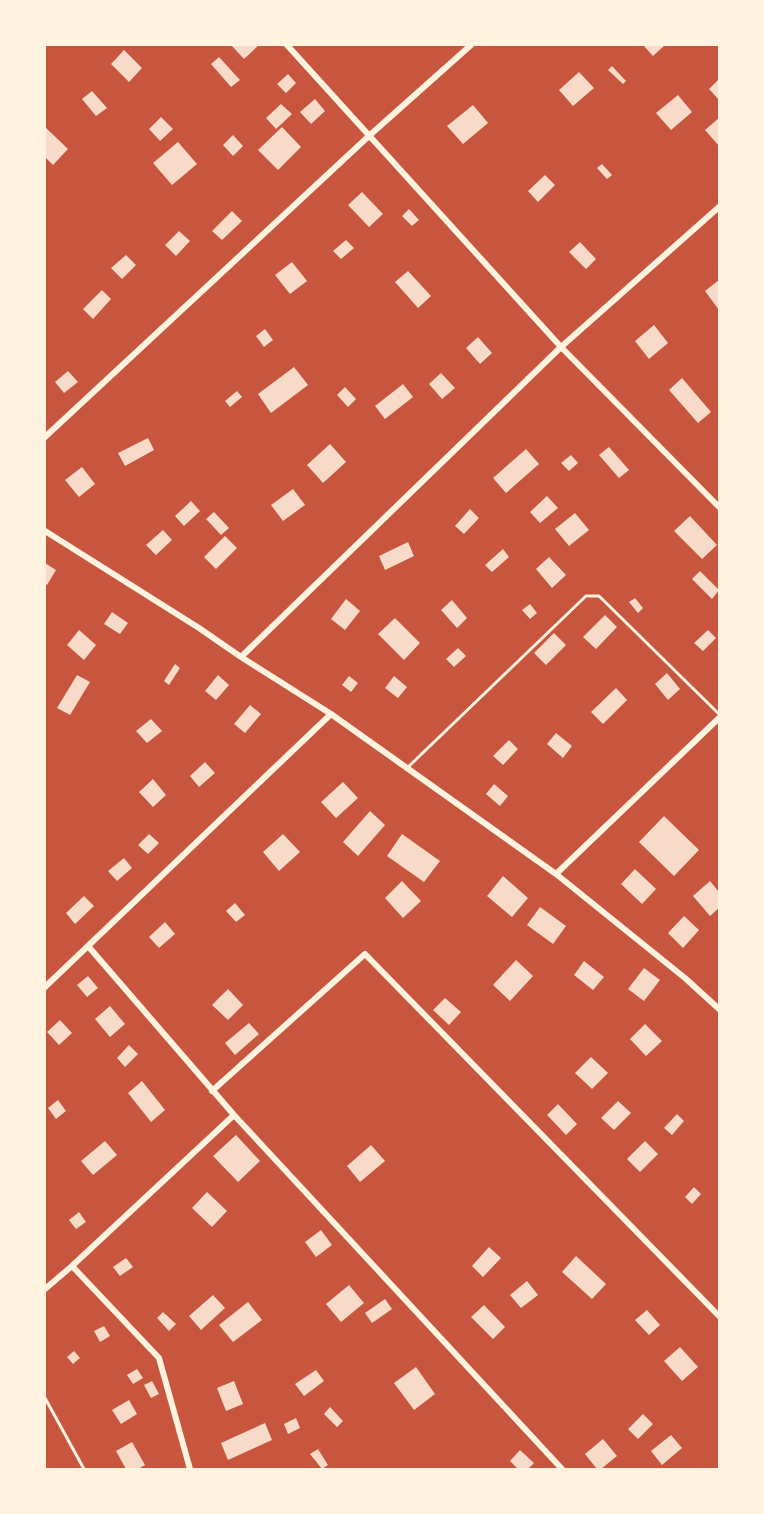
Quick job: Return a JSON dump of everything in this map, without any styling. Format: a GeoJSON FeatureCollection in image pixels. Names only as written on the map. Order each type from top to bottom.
{"type":"FeatureCollection","features":[{"type":"Feature","properties":{"kind":"street"},"geometry":{"type":"LineString","coordinates":[[287,45],[561,347],[719,507]]}},
{"type":"Feature","properties":{"kind":"street"},"geometry":{"type":"LineString","coordinates":[[45,437],[370,135],[471,45]]}},
{"type":"Feature","properties":{"kind":"street"},"geometry":{"type":"LineString","coordinates":[[241,657],[561,347],[719,207]]}},
{"type":"Feature","properties":{"kind":"street"},"geometry":{"type":"LineString","coordinates":[[45,531],[200,628],[331,714],[556,874],[685,978],[719,1009]]}},
{"type":"Feature","properties":{"kind":"street"},"geometry":{"type":"LineString","coordinates":[[45,987],[331,714]]}},
{"type":"Feature","properties":{"kind":"street"},"geometry":{"type":"LineString","coordinates":[[556,874],[719,716]]}},
{"type":"Feature","properties":{"kind":"street"},"geometry":{"type":"LineString","coordinates":[[88,946],[234,1115],[562,1469]]}},
{"type":"Feature","properties":{"kind":"street"},"geometry":{"type":"LineString","coordinates":[[212,1090],[365,954],[719,1317]]}},
{"type":"Feature","properties":{"kind":"street"},"geometry":{"type":"LineString","coordinates":[[45,1289],[234,1115]]}},
{"type":"Feature","properties":{"kind":"street"},"geometry":{"type":"LineString","coordinates":[[72,1266],[159,1358],[190,1469]]}},
{"type":"Feature","properties":{"kind":"lane"},"geometry":{"type":"LineString","coordinates":[[406,769],[586,596],[599,596],[719,716]]}},
{"type":"Feature","properties":{"kind":"lane"},"geometry":{"type":"LineString","coordinates":[[45,1398],[84,1469]]}},
{"type":"Feature","properties":{"kind":"building"},"geometry":{"type":"Polygon","coordinates":[[[231,45],[259,45],[244,59],[231,45]]]}},
{"type":"Feature","properties":{"kind":"building"},"geometry":{"type":"Polygon","coordinates":[[[643,45],[665,45],[653,56],[643,45]]]}},
{"type":"Feature","properties":{"kind":"building"},"geometry":{"type":"Polygon","coordinates":[[[124,50],[142,68],[129,82],[111,64],[124,50]]]}},
{"type":"Feature","properties":{"kind":"building"},"geometry":{"type":"Polygon","coordinates":[[[219,57],[240,80],[231,87],[211,64],[219,57]]]}},
{"type":"Feature","properties":{"kind":"building"},"geometry":{"type":"Polygon","coordinates":[[[612,66],[626,81],[623,84],[608,70],[612,66]]]}},
{"type":"Feature","properties":{"kind":"building"},"geometry":{"type":"Polygon","coordinates":[[[579,72],[594,88],[573,106],[559,90],[579,72]]]}},
{"type":"Feature","properties":{"kind":"building"},"geometry":{"type":"Polygon","coordinates":[[[288,74],[296,83],[286,93],[277,84],[288,74]]]}},
{"type":"Feature","properties":{"kind":"building"},"geometry":{"type":"Polygon","coordinates":[[[719,81],[719,100],[709,89],[719,81]]]}},
{"type":"Feature","properties":{"kind":"building"},"geometry":{"type":"Polygon","coordinates":[[[92,91],[107,108],[96,116],[82,99],[92,91]]]}},
{"type":"Feature","properties":{"kind":"building"},"geometry":{"type":"Polygon","coordinates":[[[678,95],[692,112],[671,130],[656,113],[678,95]]]}},
{"type":"Feature","properties":{"kind":"building"},"geometry":{"type":"Polygon","coordinates":[[[315,99],[325,111],[311,124],[300,112],[315,99]]]}},
{"type":"Feature","properties":{"kind":"building"},"geometry":{"type":"Polygon","coordinates":[[[281,104],[292,114],[276,129],[266,118],[281,104]]]}},
{"type":"Feature","properties":{"kind":"building"},"geometry":{"type":"Polygon","coordinates":[[[473,105],[488,123],[463,144],[447,126],[473,105]]]}},
{"type":"Feature","properties":{"kind":"building"},"geometry":{"type":"Polygon","coordinates":[[[161,117],[173,129],[160,141],[149,129],[161,117]]]}},
{"type":"Feature","properties":{"kind":"building"},"geometry":{"type":"Polygon","coordinates":[[[719,118],[719,146],[705,130],[719,118]]]}},
{"type":"Feature","properties":{"kind":"building"},"geometry":{"type":"Polygon","coordinates":[[[45,127],[68,149],[53,165],[45,157],[45,127]]]}},
{"type":"Feature","properties":{"kind":"building"},"geometry":{"type":"Polygon","coordinates":[[[282,127],[301,147],[278,170],[258,150],[282,127]]]}},
{"type":"Feature","properties":{"kind":"building"},"geometry":{"type":"Polygon","coordinates":[[[233,135],[243,146],[233,156],[223,145],[233,135]]]}},
{"type":"Feature","properties":{"kind":"building"},"geometry":{"type":"Polygon","coordinates":[[[178,142],[197,164],[172,185],[153,163],[178,142]]]}},
{"type":"Feature","properties":{"kind":"building"},"geometry":{"type":"Polygon","coordinates":[[[602,164],[612,175],[607,179],[597,168],[602,164]]]}},
{"type":"Feature","properties":{"kind":"building"},"geometry":{"type":"Polygon","coordinates":[[[545,175],[555,185],[538,202],[528,191],[545,175]]]}},
{"type":"Feature","properties":{"kind":"building"},"geometry":{"type":"Polygon","coordinates":[[[362,192],[383,214],[369,227],[348,205],[362,192]]]}},
{"type":"Feature","properties":{"kind":"building"},"geometry":{"type":"Polygon","coordinates":[[[409,209],[419,220],[412,226],[402,216],[409,209]]]}},
{"type":"Feature","properties":{"kind":"building"},"geometry":{"type":"Polygon","coordinates":[[[232,211],[242,221],[222,240],[212,231],[232,211]]]}},
{"type":"Feature","properties":{"kind":"building"},"geometry":{"type":"Polygon","coordinates":[[[179,231],[190,241],[176,256],[165,245],[179,231]]]}},
{"type":"Feature","properties":{"kind":"building"},"geometry":{"type":"Polygon","coordinates":[[[346,240],[354,248],[341,259],[333,251],[346,240]]]}},
{"type":"Feature","properties":{"kind":"building"},"geometry":{"type":"Polygon","coordinates":[[[580,242],[596,259],[586,269],[569,252],[580,242]]]}},
{"type":"Feature","properties":{"kind":"building"},"geometry":{"type":"Polygon","coordinates":[[[126,255],[136,265],[122,279],[111,268],[126,255]]]}},
{"type":"Feature","properties":{"kind":"building"},"geometry":{"type":"Polygon","coordinates":[[[292,262],[307,281],[290,294],[275,275],[292,262]]]}},
{"type":"Feature","properties":{"kind":"building"},"geometry":{"type":"Polygon","coordinates":[[[408,271],[431,296],[418,308],[395,282],[408,271]]]}},
{"type":"Feature","properties":{"kind":"building"},"geometry":{"type":"Polygon","coordinates":[[[719,280],[719,310],[705,291],[719,280]]]}},
{"type":"Feature","properties":{"kind":"building"},"geometry":{"type":"Polygon","coordinates":[[[102,290],[111,299],[93,319],[83,309],[102,290]]]}},
{"type":"Feature","properties":{"kind":"building"},"geometry":{"type":"Polygon","coordinates":[[[654,325],[668,343],[649,359],[635,341],[654,325]]]}},
{"type":"Feature","properties":{"kind":"building"},"geometry":{"type":"Polygon","coordinates":[[[265,329],[273,340],[264,347],[256,336],[265,329]]]}},
{"type":"Feature","properties":{"kind":"building"},"geometry":{"type":"Polygon","coordinates":[[[478,337],[492,353],[480,364],[466,348],[478,337]]]}},
{"type":"Feature","properties":{"kind":"building"},"geometry":{"type":"Polygon","coordinates":[[[294,367],[308,385],[271,413],[258,394],[294,367]]]}},
{"type":"Feature","properties":{"kind":"building"},"geometry":{"type":"Polygon","coordinates":[[[68,371],[78,382],[64,393],[55,382],[68,371]]]}},
{"type":"Feature","properties":{"kind":"building"},"geometry":{"type":"Polygon","coordinates":[[[441,373],[455,388],[442,399],[429,384],[441,373]]]}},
{"type":"Feature","properties":{"kind":"building"},"geometry":{"type":"Polygon","coordinates":[[[682,378],[711,412],[698,423],[669,390],[682,378]]]}},
{"type":"Feature","properties":{"kind":"building"},"geometry":{"type":"Polygon","coordinates":[[[403,384],[413,397],[385,419],[375,406],[403,384]]]}},
{"type":"Feature","properties":{"kind":"building"},"geometry":{"type":"Polygon","coordinates":[[[345,387],[356,399],[348,407],[337,395],[345,387]]]}},
{"type":"Feature","properties":{"kind":"building"},"geometry":{"type":"Polygon","coordinates":[[[237,391],[242,397],[230,407],[225,401],[237,391]]]}},
{"type":"Feature","properties":{"kind":"building"},"geometry":{"type":"Polygon","coordinates":[[[148,438],[154,450],[125,466],[118,453],[148,438]]]}},
{"type":"Feature","properties":{"kind":"building"},"geometry":{"type":"Polygon","coordinates":[[[330,444],[346,462],[323,483],[307,465],[330,444]]]}},
{"type":"Feature","properties":{"kind":"building"},"geometry":{"type":"Polygon","coordinates":[[[609,447],[629,470],[619,478],[599,455],[609,447]]]}},
{"type":"Feature","properties":{"kind":"building"},"geometry":{"type":"Polygon","coordinates":[[[526,449],[539,464],[506,493],[493,478],[526,449]]]}},
{"type":"Feature","properties":{"kind":"building"},"geometry":{"type":"Polygon","coordinates":[[[571,455],[578,463],[569,471],[561,463],[571,455]]]}},
{"type":"Feature","properties":{"kind":"building"},"geometry":{"type":"Polygon","coordinates":[[[82,467],[95,484],[79,497],[65,480],[82,467]]]}},
{"type":"Feature","properties":{"kind":"building"},"geometry":{"type":"Polygon","coordinates":[[[293,489],[305,505],[283,521],[271,505],[293,489]]]}},
{"type":"Feature","properties":{"kind":"building"},"geometry":{"type":"Polygon","coordinates":[[[547,496],[558,508],[540,523],[530,512],[547,496]]]}},
{"type":"Feature","properties":{"kind":"building"},"geometry":{"type":"Polygon","coordinates":[[[191,501],[200,511],[184,526],[175,516],[191,501]]]}},
{"type":"Feature","properties":{"kind":"building"},"geometry":{"type":"Polygon","coordinates":[[[470,509],[479,518],[464,534],[455,526],[470,509]]]}},
{"type":"Feature","properties":{"kind":"building"},"geometry":{"type":"Polygon","coordinates":[[[214,512],[229,528],[221,535],[206,519],[214,512]]]}},
{"type":"Feature","properties":{"kind":"building"},"geometry":{"type":"Polygon","coordinates":[[[575,513],[589,530],[569,546],[555,529],[575,513]]]}},
{"type":"Feature","properties":{"kind":"building"},"geometry":{"type":"Polygon","coordinates":[[[690,516],[717,545],[702,559],[674,531],[690,516]]]}},
{"type":"Feature","properties":{"kind":"building"},"geometry":{"type":"Polygon","coordinates":[[[163,530],[172,540],[156,555],[146,545],[163,530]]]}},
{"type":"Feature","properties":{"kind":"building"},"geometry":{"type":"Polygon","coordinates":[[[225,536],[237,548],[216,569],[204,557],[225,536]]]}},
{"type":"Feature","properties":{"kind":"building"},"geometry":{"type":"Polygon","coordinates":[[[408,542],[414,556],[385,570],[379,556],[408,542]]]}},
{"type":"Feature","properties":{"kind":"building"},"geometry":{"type":"Polygon","coordinates":[[[503,549],[509,557],[492,572],[485,565],[503,549]]]}},
{"type":"Feature","properties":{"kind":"building"},"geometry":{"type":"Polygon","coordinates":[[[549,557],[566,575],[552,588],[536,569],[549,557]]]}},
{"type":"Feature","properties":{"kind":"building"},"geometry":{"type":"Polygon","coordinates":[[[45,563],[56,570],[47,585],[45,584],[45,563]]]}},
{"type":"Feature","properties":{"kind":"building"},"geometry":{"type":"Polygon","coordinates":[[[700,571],[719,590],[712,599],[692,579],[700,571]]]}},
{"type":"Feature","properties":{"kind":"building"},"geometry":{"type":"Polygon","coordinates":[[[635,598],[643,608],[638,613],[629,602],[635,598]]]}},
{"type":"Feature","properties":{"kind":"building"},"geometry":{"type":"Polygon","coordinates":[[[346,599],[360,611],[345,630],[331,619],[346,599]]]}},
{"type":"Feature","properties":{"kind":"building"},"geometry":{"type":"Polygon","coordinates":[[[452,600],[467,618],[457,628],[441,610],[452,600]]]}},
{"type":"Feature","properties":{"kind":"building"},"geometry":{"type":"Polygon","coordinates":[[[530,604],[537,613],[530,619],[522,610],[530,604]]]}},
{"type":"Feature","properties":{"kind":"building"},"geometry":{"type":"Polygon","coordinates":[[[112,612],[128,623],[120,634],[104,624],[112,612]]]}},
{"type":"Feature","properties":{"kind":"building"},"geometry":{"type":"Polygon","coordinates":[[[605,615],[617,627],[596,649],[583,637],[605,615]]]}},
{"type":"Feature","properties":{"kind":"building"},"geometry":{"type":"Polygon","coordinates":[[[395,618],[420,643],[404,660],[378,634],[395,618]]]}},
{"type":"Feature","properties":{"kind":"building"},"geometry":{"type":"Polygon","coordinates":[[[79,630],[96,645],[84,660],[67,645],[79,630]]]}},
{"type":"Feature","properties":{"kind":"building"},"geometry":{"type":"Polygon","coordinates":[[[708,630],[716,638],[703,651],[694,643],[708,630]]]}},
{"type":"Feature","properties":{"kind":"building"},"geometry":{"type":"Polygon","coordinates":[[[554,633],[566,645],[546,665],[534,653],[554,633]]]}},
{"type":"Feature","properties":{"kind":"building"},"geometry":{"type":"Polygon","coordinates":[[[458,648],[466,656],[454,667],[446,659],[458,648]]]}},
{"type":"Feature","properties":{"kind":"building"},"geometry":{"type":"Polygon","coordinates":[[[175,664],[180,668],[169,685],[164,681],[175,664]]]}},
{"type":"Feature","properties":{"kind":"building"},"geometry":{"type":"Polygon","coordinates":[[[667,673],[680,689],[668,700],[655,684],[667,673]]]}},
{"type":"Feature","properties":{"kind":"building"},"geometry":{"type":"Polygon","coordinates":[[[77,675],[90,682],[70,715],[57,708],[77,675]]]}},
{"type":"Feature","properties":{"kind":"building"},"geometry":{"type":"Polygon","coordinates":[[[218,675],[229,685],[216,700],[205,691],[218,675]]]}},
{"type":"Feature","properties":{"kind":"building"},"geometry":{"type":"Polygon","coordinates":[[[349,676],[358,683],[351,692],[342,685],[349,676]]]}},
{"type":"Feature","properties":{"kind":"building"},"geometry":{"type":"Polygon","coordinates":[[[394,676],[407,687],[398,698],[385,688],[394,676]]]}},
{"type":"Feature","properties":{"kind":"building"},"geometry":{"type":"Polygon","coordinates":[[[616,688],[627,700],[603,724],[591,712],[616,688]]]}},
{"type":"Feature","properties":{"kind":"building"},"geometry":{"type":"Polygon","coordinates":[[[250,705],[261,714],[245,733],[234,724],[250,705]]]}},
{"type":"Feature","properties":{"kind":"building"},"geometry":{"type":"Polygon","coordinates":[[[151,719],[162,731],[147,743],[136,731],[151,719]]]}},
{"type":"Feature","properties":{"kind":"building"},"geometry":{"type":"Polygon","coordinates":[[[556,733],[572,746],[563,758],[547,744],[556,733]]]}},
{"type":"Feature","properties":{"kind":"building"},"geometry":{"type":"Polygon","coordinates":[[[509,740],[518,749],[503,765],[493,756],[509,740]]]}},
{"type":"Feature","properties":{"kind":"building"},"geometry":{"type":"Polygon","coordinates":[[[205,762],[215,773],[199,787],[190,776],[205,762]]]}},
{"type":"Feature","properties":{"kind":"building"},"geometry":{"type":"Polygon","coordinates":[[[153,779],[166,795],[153,807],[139,792],[153,779]]]}},
{"type":"Feature","properties":{"kind":"building"},"geometry":{"type":"Polygon","coordinates":[[[343,782],[358,798],[336,818],[321,802],[343,782]]]}},
{"type":"Feature","properties":{"kind":"building"},"geometry":{"type":"Polygon","coordinates":[[[494,784],[508,796],[500,806],[486,794],[494,784]]]}},
{"type":"Feature","properties":{"kind":"building"},"geometry":{"type":"Polygon","coordinates":[[[370,811],[385,825],[358,856],[343,842],[370,811]]]}},
{"type":"Feature","properties":{"kind":"building"},"geometry":{"type":"Polygon","coordinates":[[[664,816],[699,850],[674,876],[639,842],[664,816]]]}},
{"type":"Feature","properties":{"kind":"building"},"geometry":{"type":"Polygon","coordinates":[[[149,834],[159,843],[148,854],[138,845],[149,834]]]}},
{"type":"Feature","properties":{"kind":"building"},"geometry":{"type":"Polygon","coordinates":[[[283,834],[300,852],[279,871],[263,852],[283,834]]]}},
{"type":"Feature","properties":{"kind":"building"},"geometry":{"type":"Polygon","coordinates":[[[402,834],[440,861],[424,882],[387,856],[402,834]]]}},
{"type":"Feature","properties":{"kind":"building"},"geometry":{"type":"Polygon","coordinates":[[[124,858],[132,868],[117,881],[108,871],[124,858]]]}},
{"type":"Feature","properties":{"kind":"building"},"geometry":{"type":"Polygon","coordinates":[[[635,869],[656,889],[642,904],[621,884],[635,869]]]}},
{"type":"Feature","properties":{"kind":"building"},"geometry":{"type":"Polygon","coordinates":[[[503,876],[528,898],[512,917],[487,896],[503,876]]]}},
{"type":"Feature","properties":{"kind":"building"},"geometry":{"type":"Polygon","coordinates":[[[402,881],[421,901],[403,918],[385,898],[402,881]]]}},
{"type":"Feature","properties":{"kind":"building"},"geometry":{"type":"Polygon","coordinates":[[[710,881],[719,892],[719,908],[710,916],[693,896],[710,881]]]}},
{"type":"Feature","properties":{"kind":"building"},"geometry":{"type":"Polygon","coordinates":[[[84,896],[94,906],[75,924],[66,913],[84,896]]]}},
{"type":"Feature","properties":{"kind":"building"},"geometry":{"type":"Polygon","coordinates":[[[235,903],[245,915],[236,922],[226,911],[235,903]]]}},
{"type":"Feature","properties":{"kind":"building"},"geometry":{"type":"Polygon","coordinates":[[[540,907],[566,926],[553,944],[527,925],[540,907]]]}},
{"type":"Feature","properties":{"kind":"building"},"geometry":{"type":"Polygon","coordinates":[[[684,916],[699,930],[683,948],[668,933],[684,916]]]}},
{"type":"Feature","properties":{"kind":"building"},"geometry":{"type":"Polygon","coordinates":[[[165,922],[175,934],[159,948],[149,937],[165,922]]]}},
{"type":"Feature","properties":{"kind":"building"},"geometry":{"type":"Polygon","coordinates":[[[516,960],[533,976],[510,1001],[493,985],[516,960]]]}},
{"type":"Feature","properties":{"kind":"building"},"geometry":{"type":"Polygon","coordinates":[[[584,961],[604,977],[593,990],[574,975],[584,961]]]}},
{"type":"Feature","properties":{"kind":"building"},"geometry":{"type":"Polygon","coordinates":[[[644,968],[660,980],[644,1001],[628,989],[644,968]]]}},
{"type":"Feature","properties":{"kind":"building"},"geometry":{"type":"Polygon","coordinates":[[[88,976],[98,988],[87,997],[77,985],[88,976]]]}},
{"type":"Feature","properties":{"kind":"building"},"geometry":{"type":"Polygon","coordinates":[[[228,989],[243,1005],[228,1020],[212,1005],[228,989]]]}},
{"type":"Feature","properties":{"kind":"building"},"geometry":{"type":"Polygon","coordinates":[[[445,998],[461,1012],[449,1025],[433,1010],[445,998]]]}},
{"type":"Feature","properties":{"kind":"building"},"geometry":{"type":"Polygon","coordinates":[[[110,1006],[125,1024],[110,1037],[95,1019],[110,1006]]]}},
{"type":"Feature","properties":{"kind":"building"},"geometry":{"type":"Polygon","coordinates":[[[60,1020],[72,1033],[59,1045],[47,1032],[60,1020]]]}},
{"type":"Feature","properties":{"kind":"building"},"geometry":{"type":"Polygon","coordinates":[[[249,1023],[259,1034],[235,1055],[225,1043],[249,1023]]]}},
{"type":"Feature","properties":{"kind":"building"},"geometry":{"type":"Polygon","coordinates":[[[645,1024],[662,1041],[646,1056],[630,1039],[645,1024]]]}},
{"type":"Feature","properties":{"kind":"building"},"geometry":{"type":"Polygon","coordinates":[[[129,1045],[138,1054],[125,1067],[117,1058],[129,1045]]]}},
{"type":"Feature","properties":{"kind":"building"},"geometry":{"type":"Polygon","coordinates":[[[591,1057],[608,1073],[592,1089],[575,1073],[591,1057]]]}},
{"type":"Feature","properties":{"kind":"building"},"geometry":{"type":"Polygon","coordinates":[[[142,1081],[165,1110],[151,1122],[128,1093],[142,1081]]]}},
{"type":"Feature","properties":{"kind":"building"},"geometry":{"type":"Polygon","coordinates":[[[58,1100],[66,1111],[56,1119],[48,1108],[58,1100]]]}},
{"type":"Feature","properties":{"kind":"building"},"geometry":{"type":"Polygon","coordinates":[[[618,1101],[631,1113],[614,1130],[601,1118],[618,1101]]]}},
{"type":"Feature","properties":{"kind":"building"},"geometry":{"type":"Polygon","coordinates":[[[558,1104],[577,1124],[566,1135],[547,1115],[558,1104]]]}},
{"type":"Feature","properties":{"kind":"building"},"geometry":{"type":"Polygon","coordinates":[[[677,1114],[684,1121],[672,1135],[664,1128],[677,1114]]]}},
{"type":"Feature","properties":{"kind":"building"},"geometry":{"type":"Polygon","coordinates":[[[236,1135],[260,1161],[238,1182],[213,1156],[236,1135]]]}},
{"type":"Feature","properties":{"kind":"building"},"geometry":{"type":"Polygon","coordinates":[[[105,1141],[117,1155],[93,1175],[81,1161],[105,1141]]]}},
{"type":"Feature","properties":{"kind":"building"},"geometry":{"type":"Polygon","coordinates":[[[645,1141],[658,1154],[640,1172],[627,1159],[645,1141]]]}},
{"type":"Feature","properties":{"kind":"building"},"geometry":{"type":"Polygon","coordinates":[[[371,1145],[385,1161],[360,1182],[347,1166],[371,1145]]]}},
{"type":"Feature","properties":{"kind":"building"},"geometry":{"type":"Polygon","coordinates":[[[694,1187],[701,1194],[692,1204],[685,1197],[694,1187]]]}},
{"type":"Feature","properties":{"kind":"building"},"geometry":{"type":"Polygon","coordinates":[[[207,1192],[227,1211],[212,1227],[192,1208],[207,1192]]]}},
{"type":"Feature","properties":{"kind":"building"},"geometry":{"type":"Polygon","coordinates":[[[79,1212],[86,1222],[76,1229],[69,1220],[79,1212]]]}},
{"type":"Feature","properties":{"kind":"building"},"geometry":{"type":"Polygon","coordinates":[[[321,1230],[332,1245],[316,1257],[305,1242],[321,1230]]]}},
{"type":"Feature","properties":{"kind":"building"},"geometry":{"type":"Polygon","coordinates":[[[489,1247],[501,1258],[483,1277],[472,1266],[489,1247]]]}},
{"type":"Feature","properties":{"kind":"building"},"geometry":{"type":"Polygon","coordinates":[[[576,1256],[606,1284],[592,1299],[562,1272],[576,1256]]]}},
{"type":"Feature","properties":{"kind":"building"},"geometry":{"type":"Polygon","coordinates":[[[126,1258],[133,1267],[120,1276],[113,1267],[126,1258]]]}},
{"type":"Feature","properties":{"kind":"building"},"geometry":{"type":"Polygon","coordinates":[[[527,1281],[538,1295],[521,1308],[510,1295],[527,1281]]]}},
{"type":"Feature","properties":{"kind":"building"},"geometry":{"type":"Polygon","coordinates":[[[349,1285],[364,1303],[341,1322],[326,1304],[349,1285]]]}},
{"type":"Feature","properties":{"kind":"building"},"geometry":{"type":"Polygon","coordinates":[[[213,1295],[225,1308],[201,1330],[189,1316],[213,1295]]]}},
{"type":"Feature","properties":{"kind":"building"},"geometry":{"type":"Polygon","coordinates":[[[385,1299],[392,1309],[372,1323],[365,1313],[385,1299]]]}},
{"type":"Feature","properties":{"kind":"building"},"geometry":{"type":"Polygon","coordinates":[[[248,1302],[262,1320],[233,1342],[219,1325],[248,1302]]]}},
{"type":"Feature","properties":{"kind":"building"},"geometry":{"type":"Polygon","coordinates":[[[484,1305],[505,1327],[493,1339],[471,1317],[484,1305]]]}},
{"type":"Feature","properties":{"kind":"building"},"geometry":{"type":"Polygon","coordinates":[[[647,1310],[660,1325],[649,1335],[635,1320],[647,1310]]]}},
{"type":"Feature","properties":{"kind":"building"},"geometry":{"type":"Polygon","coordinates":[[[163,1312],[176,1324],[169,1331],[157,1318],[163,1312]]]}},
{"type":"Feature","properties":{"kind":"building"},"geometry":{"type":"Polygon","coordinates":[[[104,1326],[110,1336],[100,1342],[94,1331],[104,1326]]]}},
{"type":"Feature","properties":{"kind":"building"},"geometry":{"type":"Polygon","coordinates":[[[680,1347],[698,1367],[682,1381],[664,1361],[680,1347]]]}},
{"type":"Feature","properties":{"kind":"building"},"geometry":{"type":"Polygon","coordinates":[[[74,1351],[80,1358],[73,1364],[67,1357],[74,1351]]]}},
{"type":"Feature","properties":{"kind":"building"},"geometry":{"type":"Polygon","coordinates":[[[416,1367],[435,1394],[414,1410],[394,1383],[416,1367]]]}},
{"type":"Feature","properties":{"kind":"building"},"geometry":{"type":"Polygon","coordinates":[[[137,1369],[143,1378],[133,1384],[127,1375],[137,1369]]]}},
{"type":"Feature","properties":{"kind":"building"},"geometry":{"type":"Polygon","coordinates":[[[316,1370],[324,1381],[304,1396],[295,1384],[316,1370]]]}},
{"type":"Feature","properties":{"kind":"building"},"geometry":{"type":"Polygon","coordinates":[[[152,1381],[159,1394],[151,1398],[144,1385],[152,1381]]]}},
{"type":"Feature","properties":{"kind":"building"},"geometry":{"type":"Polygon","coordinates":[[[234,1381],[243,1404],[226,1411],[217,1388],[234,1381]]]}},
{"type":"Feature","properties":{"kind":"building"},"geometry":{"type":"Polygon","coordinates":[[[129,1400],[137,1414],[121,1424],[112,1410],[129,1400]]]}},
{"type":"Feature","properties":{"kind":"building"},"geometry":{"type":"Polygon","coordinates":[[[330,1407],[343,1421],[337,1427],[324,1414],[330,1407]]]}},
{"type":"Feature","properties":{"kind":"building"},"geometry":{"type":"Polygon","coordinates":[[[643,1414],[653,1424],[638,1439],[628,1429],[643,1414]]]}},
{"type":"Feature","properties":{"kind":"building"},"geometry":{"type":"Polygon","coordinates":[[[296,1418],[300,1428],[288,1434],[284,1424],[296,1418]]]}},
{"type":"Feature","properties":{"kind":"building"},"geometry":{"type":"Polygon","coordinates":[[[265,1423],[272,1440],[228,1460],[221,1443],[265,1423]]]}},
{"type":"Feature","properties":{"kind":"building"},"geometry":{"type":"Polygon","coordinates":[[[671,1435],[682,1448],[662,1465],[651,1451],[671,1435]]]}},
{"type":"Feature","properties":{"kind":"building"},"geometry":{"type":"Polygon","coordinates":[[[603,1439],[617,1456],[601,1469],[597,1469],[585,1454],[603,1439]]]}},
{"type":"Feature","properties":{"kind":"building"},"geometry":{"type":"Polygon","coordinates":[[[132,1442],[145,1465],[138,1469],[126,1469],[116,1451],[132,1442]]]}},
{"type":"Feature","properties":{"kind":"building"},"geometry":{"type":"Polygon","coordinates":[[[318,1449],[328,1465],[322,1469],[310,1454],[318,1449]]]}},
{"type":"Feature","properties":{"kind":"building"},"geometry":{"type":"Polygon","coordinates":[[[520,1450],[534,1463],[528,1469],[518,1469],[510,1461],[520,1450]]]}}]}
